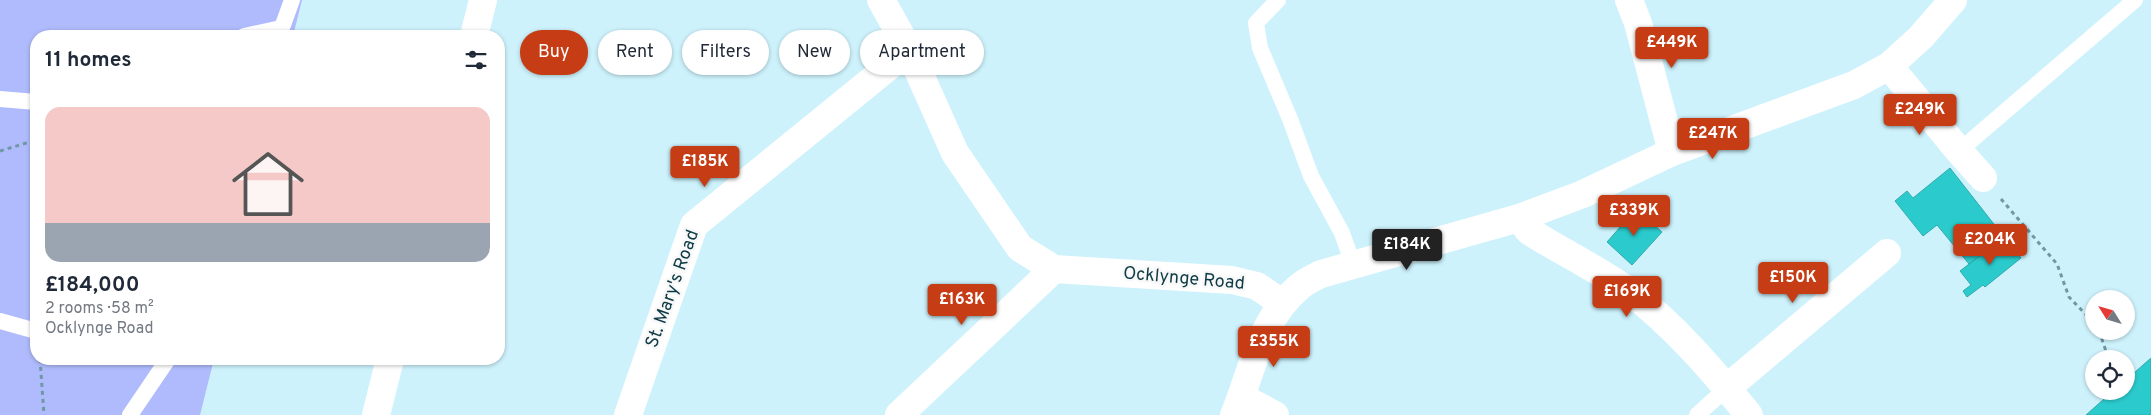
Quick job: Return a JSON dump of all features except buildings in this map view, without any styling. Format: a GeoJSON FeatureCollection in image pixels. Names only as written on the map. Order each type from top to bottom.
{"type":"FeatureCollection","features":[{"type":"Feature","properties":{"kind":"street"},"geometry":{"type":"LineString","coordinates":[[476,30],[483,0]]}},
{"type":"Feature","properties":{"kind":"street","name":"Ocklynge Road"},"geometry":{"type":"LineString","coordinates":[[881,0],[898,30]]}},
{"type":"Feature","properties":{"kind":"street"},"geometry":{"type":"LineString","coordinates":[[1629,0],[1638,23],[1672,152]]}},
{"type":"Feature","properties":{"kind":"street"},"geometry":{"type":"LineString","coordinates":[[1275,415],[1238,406],[1267,326],[1282,303],[1299,286],[1321,274],[1353,264],[1519,218],[1583,194],[1672,152],[1854,85],[1889,66],[1921,37],[1954,0]]}},
{"type":"Feature","properties":{"kind":"street"},"geometry":{"type":"LineString","coordinates":[[1889,66],[1983,178]]}},
{"type":"Feature","properties":{"kind":"street","name":"St. Mary's Road"},"geometry":{"type":"LineString","coordinates":[[628,415],[694,226],[878,75]]}},
{"type":"Feature","properties":{"kind":"street","name":"Ocklynge Road"},"geometry":{"type":"LineString","coordinates":[[920,75],[955,154],[1020,248],[1054,269],[1232,280],[1258,286],[1282,303]]}},
{"type":"Feature","properties":{"kind":"street"},"geometry":{"type":"LineString","coordinates":[[1519,218],[1529,231],[1629,292],[1675,331],[1727,388],[1748,415]]}},
{"type":"Feature","properties":{"kind":"street"},"geometry":{"type":"LineString","coordinates":[[1727,388],[1886,253]]}},
{"type":"Feature","properties":{"kind":"street"},"geometry":{"type":"LineString","coordinates":[[899,415],[1054,269]]}},
{"type":"Feature","properties":{"kind":"street"},"geometry":{"type":"LineString","coordinates":[[376,415],[388,365]]}},
{"type":"Feature","properties":{"kind":"lane"},"geometry":{"type":"LineString","coordinates":[[281,30],[292,0]]}},
{"type":"Feature","properties":{"kind":"lane"},"geometry":{"type":"LineString","coordinates":[[1278,0],[1256,23],[1260,48],[1290,119],[1311,176],[1342,233],[1353,264]]}},
{"type":"Feature","properties":{"kind":"lane"},"geometry":{"type":"LineString","coordinates":[[1959,151],[2135,0]]}},
{"type":"Feature","properties":{"kind":"lane"},"geometry":{"type":"LineString","coordinates":[[0,99],[30,102]]}},
{"type":"Feature","properties":{"kind":"lane"},"geometry":{"type":"LineString","coordinates":[[0,321],[30,329]]}},
{"type":"Feature","properties":{"kind":"lane"},"geometry":{"type":"LineString","coordinates":[[130,415],[164,365]]}},
{"type":"Feature","properties":{"kind":"lane"},"geometry":{"type":"LineString","coordinates":[[1697,415],[1727,388]]}},
{"type":"Feature","properties":{"kind":"path"},"geometry":{"type":"LineString","coordinates":[[0,151],[30,142]]}},
{"type":"Feature","properties":{"kind":"path"},"geometry":{"type":"LineString","coordinates":[[1983,178],[2057,264],[2069,297],[2085,314]]}},
{"type":"Feature","properties":{"kind":"path"},"geometry":{"type":"LineString","coordinates":[[40,365],[44,415]]}},
{"type":"Feature","properties":{"kind":"shaded area"},"geometry":{"type":"Polygon","coordinates":[[[0,0],[302,0],[294,30],[30,30],[30,365],[212,365],[200,415],[0,415],[0,0]]]}}]}
